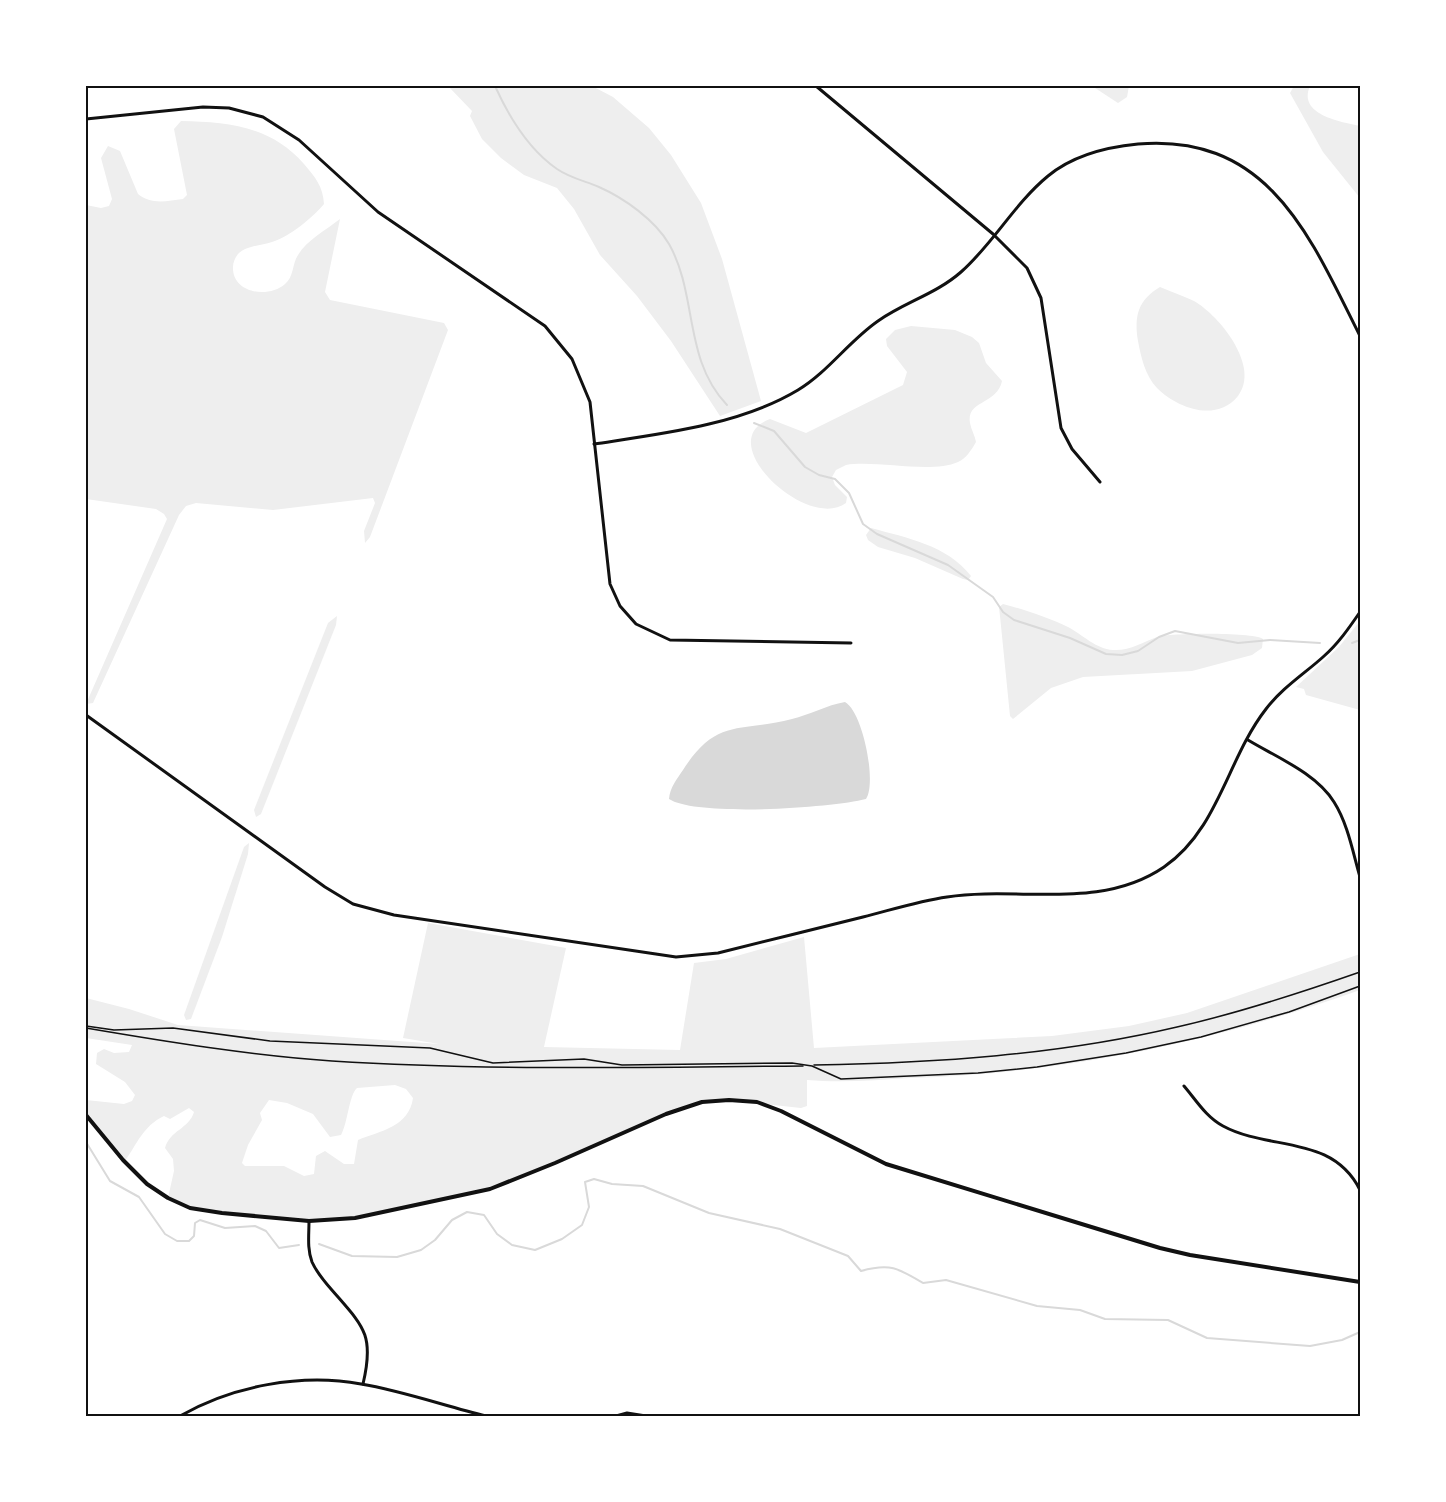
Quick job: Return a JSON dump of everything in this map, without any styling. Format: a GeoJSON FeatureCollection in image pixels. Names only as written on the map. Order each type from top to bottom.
{"type":"FeatureCollection","features":[{"type":"Feature","properties":{"kind":"street"},"geometry":{"type":"LineString","coordinates":[[816,86],[993,234],[1027,268],[1038,288],[1061,428],[1072,449],[1100,482]]}},
{"type":"Feature","properties":{"kind":"street"},"geometry":{"type":"LineString","coordinates":[[86,119],[216,106],[254,114],[281,127],[378,212],[528,313],[553,334],[572,359],[583,381],[592,413],[607,573],[620,606],[636,624],[659,637],[682,642],[851,643]]}},
{"type":"Feature","properties":{"kind":"street"},"geometry":{"type":"LineString","coordinates":[[594,444],[683,430],[781,399],[812,380],[878,321],[927,296],[952,279],[971,262],[993,234],[1048,176],[1078,159],[1111,148],[1146,144],[1202,151],[1251,173],[1293,211],[1312,242],[1360,336]]}},
{"type":"Feature","properties":{"kind":"street"},"geometry":{"type":"LineString","coordinates":[[86,715],[334,893],[353,903],[384,914],[662,955],[700,955],[949,897],[1095,892],[1137,882],[1170,862],[1195,838],[1212,811],[1248,740],[1274,699],[1338,642],[1360,612]]}},
{"type":"Feature","properties":{"kind":"street"},"geometry":{"type":"LineString","coordinates":[[1248,740],[1308,776],[1326,792],[1340,812],[1360,878]]}},
{"type":"Feature","properties":{"kind":"street"},"geometry":{"type":"LineString","coordinates":[[1185,1086],[1211,1118],[1222,1126],[1323,1153],[1343,1167],[1360,1190]]}},
{"type":"Feature","properties":{"kind":"street"},"geometry":{"type":"LineString","coordinates":[[86,1115],[123,1160],[147,1184],[168,1198],[190,1208],[309,1221],[355,1218],[490,1189],[561,1161],[666,1114],[702,1102],[729,1100],[770,1106],[886,1164],[1160,1248],[1190,1256],[1360,1281]]}},
{"type":"Feature","properties":{"kind":"street"},"geometry":{"type":"LineString","coordinates":[[309,1221],[309,1251],[315,1269],[359,1321],[367,1340],[369,1360],[363,1384]]}},
{"type":"Feature","properties":{"kind":"street"},"geometry":{"type":"LineString","coordinates":[[180,1416],[226,1396],[279,1384],[318,1380],[363,1384],[486,1416]]}},
{"type":"Feature","properties":{"kind":"street"},"geometry":{"type":"LineString","coordinates":[[616,1416],[627,1413],[646,1416]]}},
{"type":"Feature","properties":{"kind":"path"},"geometry":{"type":"LineString","coordinates":[[86,1027],[194,1047],[341,1061],[568,1068],[812,1066],[935,1061],[1044,1051],[1177,1027],[1255,1006],[1360,972]]}},
{"type":"Feature","properties":{"kind":"path"},"geometry":{"type":"LineString","coordinates":[[86,1027],[114,1030],[173,1028],[270,1041],[430,1048],[493,1064],[584,1059],[622,1065],[792,1063],[812,1066],[841,1079],[978,1073],[1126,1053],[1201,1037],[1289,1012],[1360,987]]}},
{"type":"Feature","properties":{"kind":"shaded area"},"geometry":{"type":"Polygon","coordinates":[[[448,86],[592,86],[613,97],[649,128],[671,155],[701,203],[722,259],[761,401],[720,416],[671,341],[637,296],[600,255],[574,209],[557,188],[524,175],[501,158],[482,139],[470,116],[472,111],[448,86]]]}},
{"type":"Feature","properties":{"kind":"shaded area"},"geometry":{"type":"Polygon","coordinates":[[[1092,86],[1129,86],[1127,97],[1118,103],[1092,86]]]}},
{"type":"Feature","properties":{"kind":"shaded area"},"geometry":{"type":"Polygon","coordinates":[[[1294,86],[1310,86],[1308,96],[1310,104],[1323,115],[1360,126],[1360,198],[1323,152],[1290,93],[1294,86]]]}},
{"type":"Feature","properties":{"kind":"shaded area"},"geometry":{"type":"Polygon","coordinates":[[[181,121],[232,125],[263,134],[291,151],[308,169],[320,187],[324,204],[307,221],[279,239],[250,247],[238,254],[233,267],[238,283],[252,291],[278,289],[290,278],[296,259],[302,250],[340,219],[325,292],[330,300],[444,323],[448,330],[370,537],[365,543],[364,531],[375,503],[373,498],[273,510],[196,503],[186,506],[179,515],[93,703],[86,704],[167,519],[156,509],[86,499],[86,205],[101,208],[109,206],[112,199],[101,158],[108,146],[120,151],[138,194],[154,201],[183,199],[187,195],[174,129],[181,121]]]}},
{"type":"Feature","properties":{"kind":"shaded area"},"geometry":{"type":"Polygon","coordinates":[[[1160,287],[1194,301],[1204,308],[1215,318],[1234,343],[1241,357],[1244,384],[1238,396],[1229,404],[1219,409],[1197,410],[1165,395],[1149,377],[1139,347],[1137,316],[1142,303],[1160,287]]]}},
{"type":"Feature","properties":{"kind":"shaded area"},"geometry":{"type":"Polygon","coordinates":[[[911,326],[955,330],[972,337],[979,343],[986,363],[1002,381],[999,389],[977,406],[970,416],[976,442],[971,451],[961,461],[933,467],[846,465],[836,470],[832,477],[835,485],[847,497],[846,503],[829,509],[809,505],[789,495],[771,480],[757,463],[751,445],[754,430],[770,419],[806,433],[903,385],[907,372],[887,346],[886,339],[895,330],[911,326]]]}},
{"type":"Feature","properties":{"kind":"shaded area"},"geometry":{"type":"Polygon","coordinates":[[[871,528],[912,539],[938,550],[961,565],[971,576],[968,580],[963,579],[915,558],[878,547],[868,540],[866,535],[871,528]]]}},
{"type":"Feature","properties":{"kind":"shaded area"},"geometry":{"type":"Polygon","coordinates":[[[1003,604],[1061,624],[1107,649],[1125,649],[1157,637],[1212,634],[1256,637],[1263,639],[1262,648],[1252,655],[1192,671],[1083,677],[1051,688],[1013,719],[1010,716],[999,607],[1003,604]]]}},
{"type":"Feature","properties":{"kind":"shaded area"},"geometry":{"type":"Polygon","coordinates":[[[337,616],[336,625],[261,814],[256,817],[254,810],[328,623],[337,616]]]}},
{"type":"Feature","properties":{"kind":"shaded area"},"geometry":{"type":"Polygon","coordinates":[[[1360,621],[1360,710],[1306,695],[1304,689],[1296,687],[1339,647],[1360,621]]]}},
{"type":"Feature","properties":{"kind":"shaded area"},"geometry":{"type":"Polygon","coordinates":[[[845,702],[852,708],[866,748],[870,778],[866,799],[796,808],[734,809],[684,805],[669,799],[674,783],[695,753],[718,734],[743,727],[792,719],[845,702]]]}},
{"type":"Feature","properties":{"kind":"shaded area"},"geometry":{"type":"Polygon","coordinates":[[[249,843],[248,854],[222,937],[191,1019],[186,1020],[184,1015],[244,847],[249,843]]]}},
{"type":"Feature","properties":{"kind":"shaded area"},"geometry":{"type":"Polygon","coordinates":[[[428,923],[566,948],[544,1047],[680,1050],[694,963],[726,959],[804,937],[814,1048],[1052,1036],[1129,1026],[1187,1013],[1360,954],[1360,990],[1250,1025],[1139,1052],[1083,1062],[969,1075],[872,1080],[807,1080],[807,1106],[801,1108],[729,1100],[702,1102],[666,1114],[490,1189],[355,1218],[309,1221],[190,1208],[168,1198],[174,1171],[173,1159],[165,1148],[171,1137],[192,1118],[194,1112],[189,1108],[170,1119],[164,1116],[157,1120],[141,1136],[125,1161],[86,1115],[86,1100],[124,1104],[132,1101],[135,1095],[125,1082],[96,1064],[97,1053],[104,1049],[114,1053],[129,1052],[132,1045],[86,1038],[86,998],[178,1025],[439,1044],[403,1038],[428,923]],[[395,1085],[357,1088],[352,1096],[341,1135],[330,1137],[313,1114],[287,1103],[269,1100],[260,1113],[262,1120],[248,1145],[242,1163],[245,1166],[284,1166],[304,1176],[314,1174],[316,1156],[325,1151],[344,1164],[354,1164],[358,1140],[400,1122],[406,1116],[413,1098],[406,1089],[395,1085]]]}},
{"type":"Feature","properties":{"kind":"waterway"},"geometry":{"type":"LineString","coordinates":[[495,86],[520,132],[547,161],[567,175],[619,197],[647,218],[663,235],[678,264],[703,368],[713,387],[727,405]]}},
{"type":"Feature","properties":{"kind":"waterway"},"geometry":{"type":"LineString","coordinates":[[754,423],[774,431],[805,467],[819,475],[835,479],[849,493],[863,524],[877,534],[948,565],[993,597],[1003,612],[1014,620],[1070,638],[1106,654],[1122,655],[1138,651],[1159,637],[1175,631],[1238,643],[1270,640],[1320,643]]}},
{"type":"Feature","properties":{"kind":"waterway"},"geometry":{"type":"LineString","coordinates":[[1352,643],[1360,640]]}},
{"type":"Feature","properties":{"kind":"waterway"},"geometry":{"type":"LineString","coordinates":[[86,1142],[110,1181],[139,1197],[165,1234],[177,1241],[189,1241],[194,1236],[195,1223],[200,1220],[225,1228],[255,1226],[266,1231],[279,1248],[299,1245]]}},
{"type":"Feature","properties":{"kind":"waterway"},"geometry":{"type":"LineString","coordinates":[[319,1244],[352,1256],[397,1257],[421,1250],[435,1240],[452,1220],[467,1212],[484,1215],[497,1234],[512,1245],[535,1250],[562,1239],[582,1225],[589,1207],[585,1182],[594,1179],[612,1184],[643,1186],[709,1213],[780,1229],[848,1256],[861,1271],[879,1267],[894,1268],[923,1283],[946,1280],[1037,1306],[1080,1310],[1105,1319],[1168,1320],[1207,1338],[1310,1346],[1342,1340],[1360,1332]]}}]}
